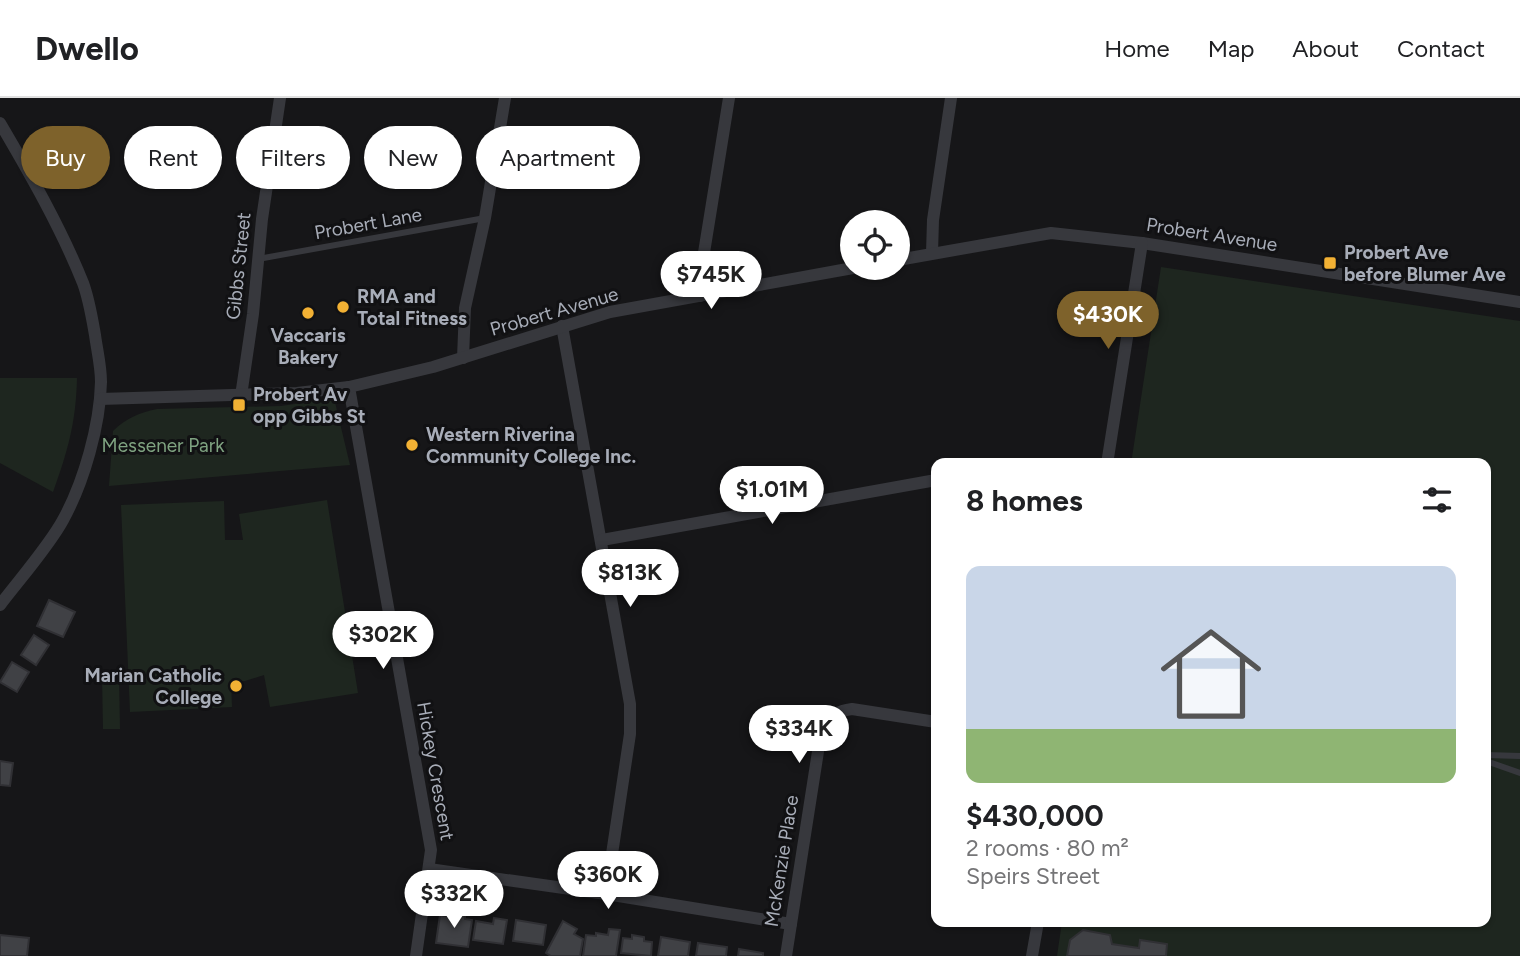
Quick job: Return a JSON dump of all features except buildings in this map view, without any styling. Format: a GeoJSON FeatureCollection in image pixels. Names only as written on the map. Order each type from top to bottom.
{"type":"FeatureCollection","features":[{"type":"Feature","properties":{"kind":"street","name":"Gibbs Street"},"geometry":{"type":"LineString","coordinates":[[241,396],[261,219],[280,98]]}},
{"type":"Feature","properties":{"kind":"street"},"geometry":{"type":"LineString","coordinates":[[463,358],[465,308],[485,218],[505,98]]}},
{"type":"Feature","properties":{"kind":"street"},"geometry":{"type":"LineString","coordinates":[[700,296],[702,265],[729,98]]}},
{"type":"Feature","properties":{"kind":"street"},"geometry":{"type":"LineString","coordinates":[[932,253],[933,220],[951,98]]}},
{"type":"Feature","properties":{"kind":"street"},"geometry":{"type":"LineString","coordinates":[[0,123],[83,285],[92,314],[100,373],[100,399],[81,478],[62,522],[0,605]]}},
{"type":"Feature","properties":{"kind":"street","name":"Probert Avenue"},"geometry":{"type":"LineString","coordinates":[[910,258],[1051,233],[1142,243],[1520,302]]}},
{"type":"Feature","properties":{"kind":"street"},"geometry":{"type":"LineString","coordinates":[[1108,458],[1142,243]]}},
{"type":"Feature","properties":{"kind":"street","name":"Probert Avenue"},"geometry":{"type":"LineString","coordinates":[[100,399],[241,396],[349,387],[433,368],[610,313],[840,270]]}},
{"type":"Feature","properties":{"kind":"street"},"geometry":{"type":"LineString","coordinates":[[562,326],[630,704],[630,734],[606,894]]}},
{"type":"Feature","properties":{"kind":"street","name":"Hickey Crescent"},"geometry":{"type":"LineString","coordinates":[[349,387],[431,850],[416,956]]}},
{"type":"Feature","properties":{"kind":"street"},"geometry":{"type":"LineString","coordinates":[[602,540],[931,481]]}},
{"type":"Feature","properties":{"kind":"street","name":"McKenzie Place"},"geometry":{"type":"LineString","coordinates":[[786,956],[822,726],[839,711],[852,709],[931,721]]}},
{"type":"Feature","properties":{"kind":"street"},"geometry":{"type":"LineString","coordinates":[[429,869],[791,924]]}},
{"type":"Feature","properties":{"kind":"street"},"geometry":{"type":"LineString","coordinates":[[1032,956],[1037,927]]}},
{"type":"Feature","properties":{"kind":"lane","name":"Probert Lane"},"geometry":{"type":"LineString","coordinates":[[258,259],[485,218]]}},
{"type":"Feature","properties":{"kind":"lane"},"geometry":{"type":"LineString","coordinates":[[1491,755],[1520,756]]}},
{"type":"Feature","properties":{"kind":"lane"},"geometry":{"type":"LineString","coordinates":[[1491,763],[1520,773]]}},
{"type":"Feature","properties":{"kind":"green space"},"geometry":{"type":"Polygon","coordinates":[[[1161,267],[1520,321],[1520,956],[1057,956],[1061,927],[1491,927],[1491,458],[1132,458],[1161,267]]]}},
{"type":"Feature","properties":{"kind":"green space"},"geometry":{"type":"Polygon","coordinates":[[[0,378],[77,378],[70,436],[53,492],[0,463],[0,378]]]}},
{"type":"Feature","properties":{"kind":"green space","name":"Messener Park"},"geometry":{"type":"Polygon","coordinates":[[[334,398],[350,465],[109,486],[113,431],[139,414],[157,409],[281,406],[334,398]]]}},
{"type":"Feature","properties":{"kind":"green space"},"geometry":{"type":"Polygon","coordinates":[[[327,500],[358,693],[270,707],[264,675],[245,681],[231,681],[232,707],[130,712],[121,505],[224,501],[225,540],[243,540],[239,514],[327,500]]]}},
{"type":"Feature","properties":{"kind":"green space"},"geometry":{"type":"Polygon","coordinates":[[[102,676],[119,676],[120,729],[103,729],[102,676]]]}},
{"type":"Feature","properties":{"kind":"place","name":"Probert Ave before Blumer Ave"},"geometry":{"type":"Point","coordinates":[1330,263]}},
{"type":"Feature","properties":{"kind":"place","name":"RMA and Total Fitness"},"geometry":{"type":"Point","coordinates":[343,307]}},
{"type":"Feature","properties":{"kind":"place","name":"Vaccaris Bakery"},"geometry":{"type":"Point","coordinates":[308,313]}},
{"type":"Feature","properties":{"kind":"place","name":"Probert Av opp Gibbs St"},"geometry":{"type":"Point","coordinates":[239,405]}},
{"type":"Feature","properties":{"kind":"place","name":"Western Riverina Community College Inc."},"geometry":{"type":"Point","coordinates":[412,445]}},
{"type":"Feature","properties":{"kind":"place","name":"Marian Catholic College"},"geometry":{"type":"Point","coordinates":[236,686]}}]}
